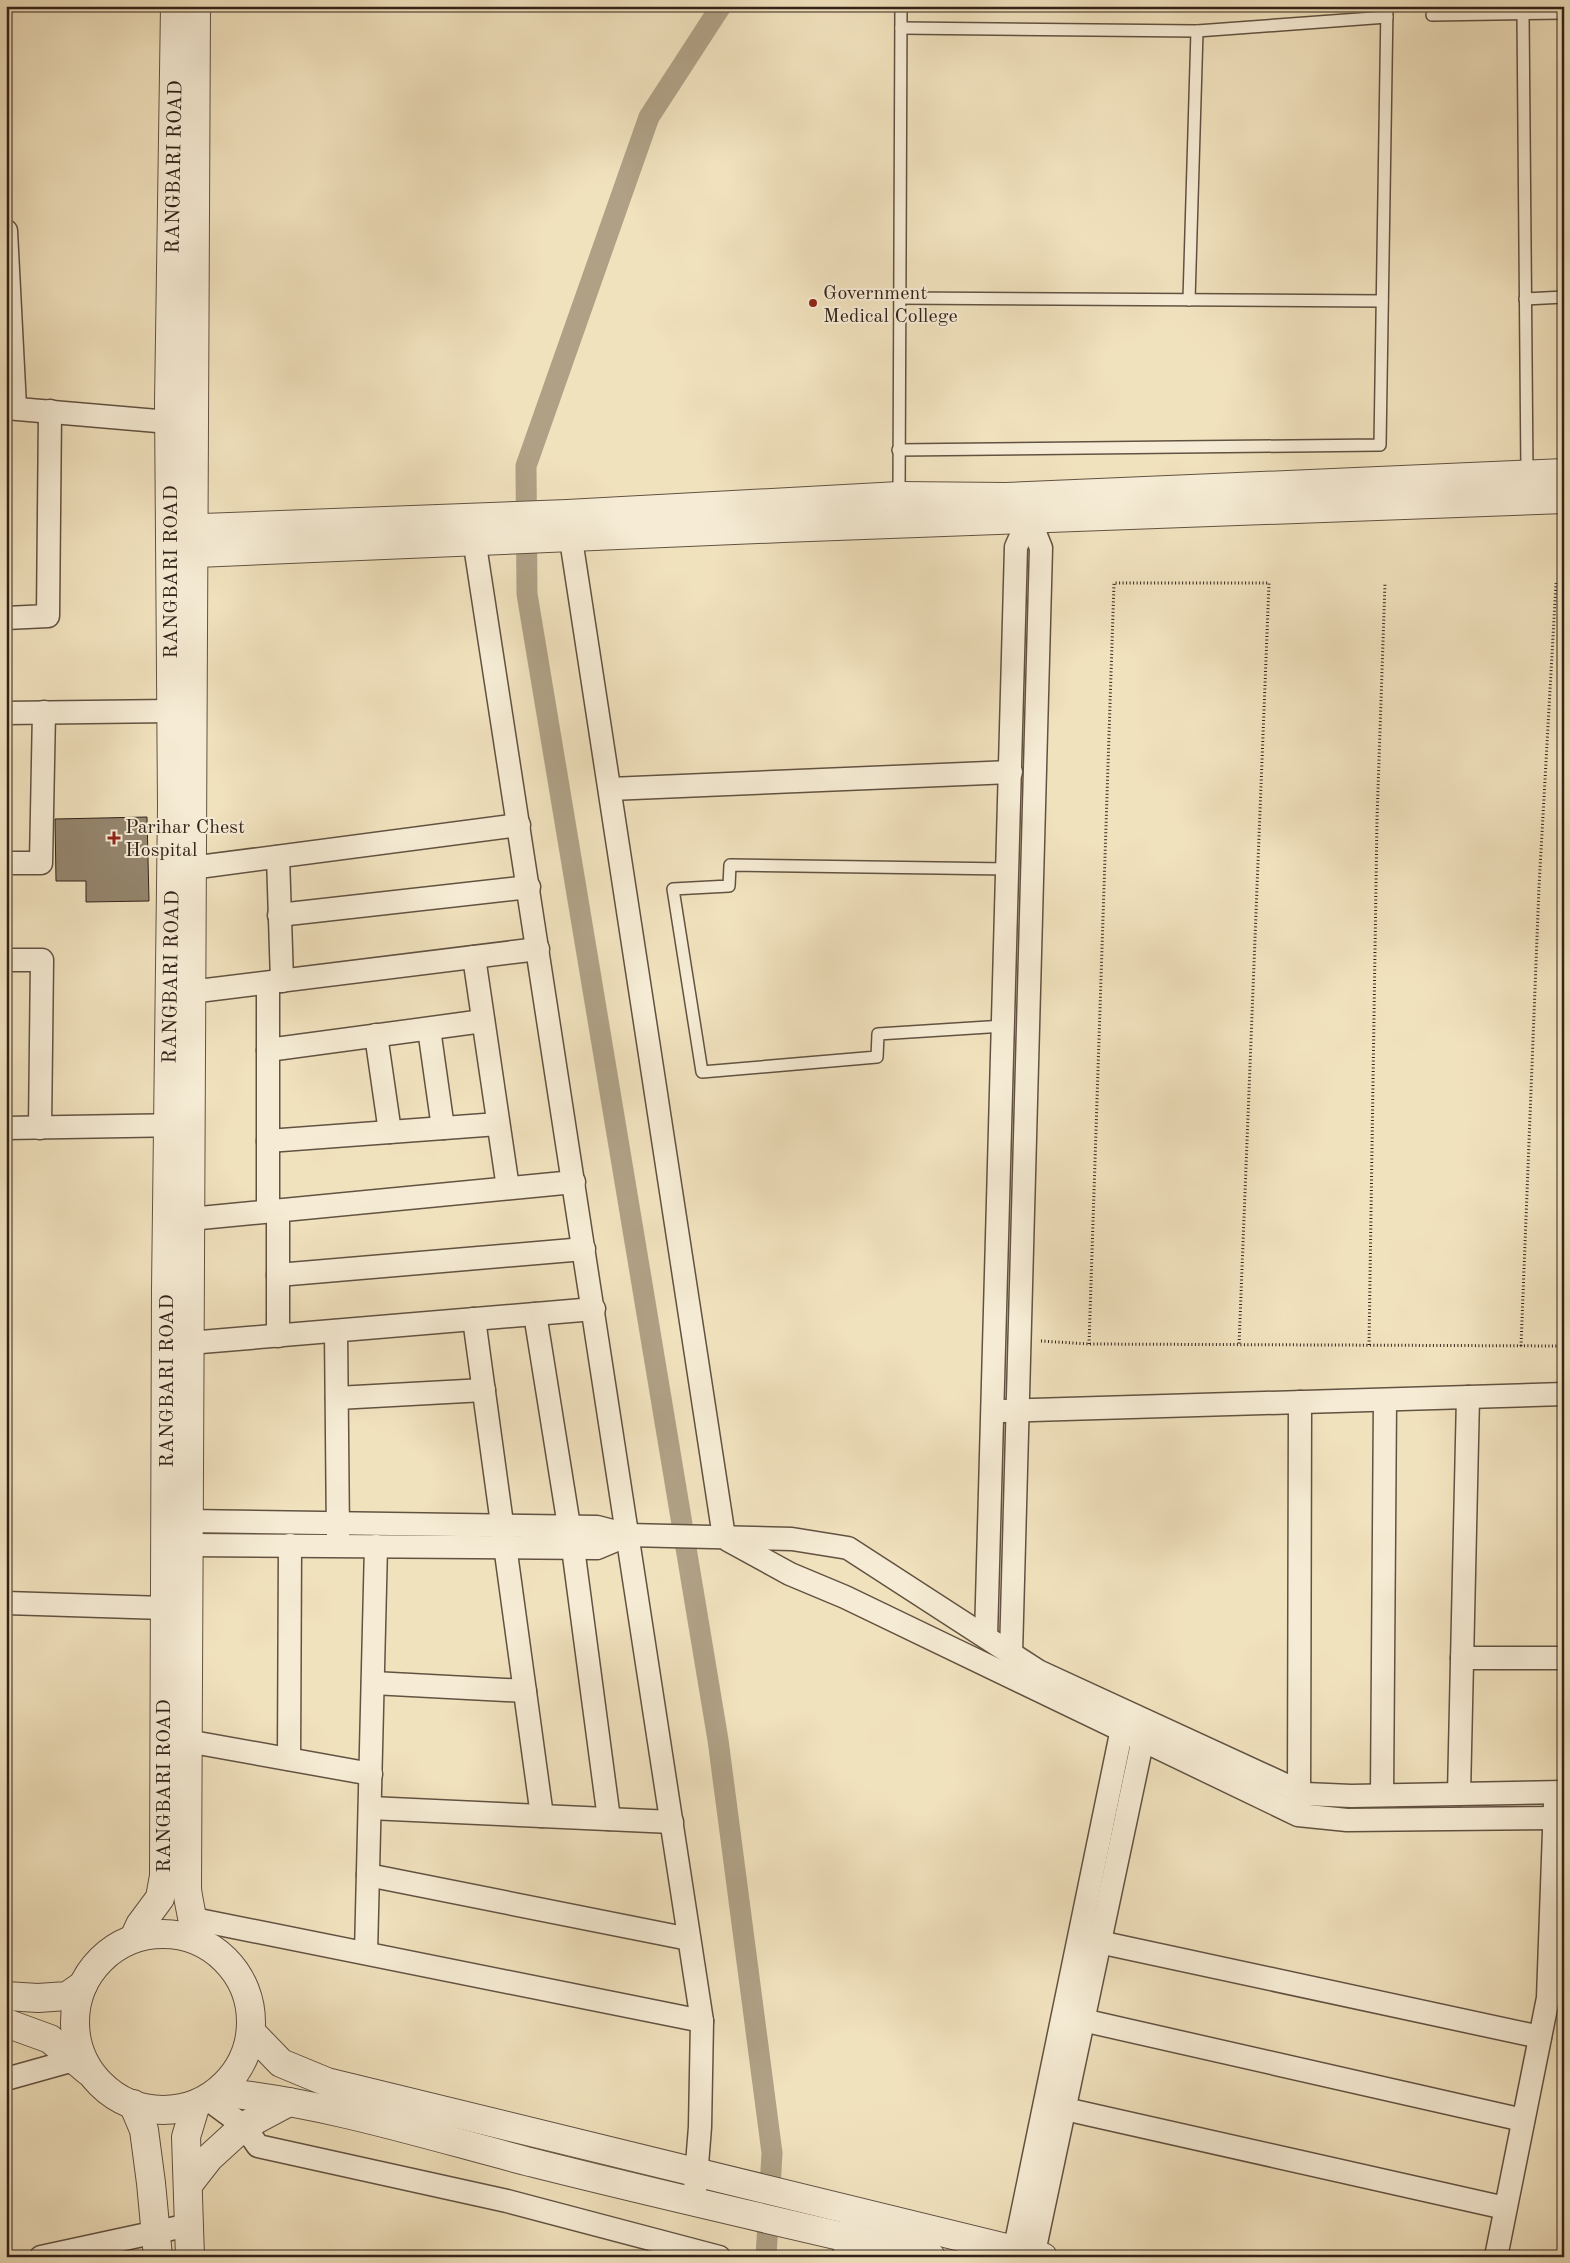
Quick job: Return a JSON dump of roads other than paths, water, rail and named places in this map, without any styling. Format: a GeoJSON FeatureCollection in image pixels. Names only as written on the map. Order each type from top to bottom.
{"type":"FeatureCollection","features":[{"type":"Feature","properties":{"kind":"street","name":"RANGBARI ROAD"},"geometry":{"type":"LineString","coordinates":[[175,6],[181,541],[191,868],[190,992],[179,1125],[190,1219],[187,1888],[188,1904],[194,1929]]}},
{"type":"Feature","properties":{"kind":"street","name":"RANGBARI ROAD"},"geometry":{"type":"LineString","coordinates":[[181,421],[196,6]]}},
{"type":"Feature","properties":{"kind":"street"},"geometry":{"type":"LineString","coordinates":[[6,231],[10,407],[181,421]]}},
{"type":"Feature","properties":{"kind":"street"},"geometry":{"type":"LineString","coordinates":[[6,618],[48,616],[50,410]]}},
{"type":"Feature","properties":{"kind":"street"},"geometry":{"type":"LineString","coordinates":[[181,541],[898,510],[1006,497],[1564,473]]}},
{"type":"Feature","properties":{"kind":"street"},"geometry":{"type":"LineString","coordinates":[[898,510],[1029,518],[1564,498]]}},
{"type":"Feature","properties":{"kind":"street"},"geometry":{"type":"LineString","coordinates":[[986,1637],[1016,547],[1029,518]]}},
{"type":"Feature","properties":{"kind":"street"},"geometry":{"type":"LineString","coordinates":[[1011,1654],[1041,548],[1029,518]]}},
{"type":"Feature","properties":{"kind":"street"},"geometry":{"type":"LineString","coordinates":[[560,526],[610,789],[716,1537]]}},
{"type":"Feature","properties":{"kind":"street"},"geometry":{"type":"LineString","coordinates":[[479,529],[528,887],[584,1249],[638,1535],[672,1822],[702,2021],[700,2127],[694,2202]]}},
{"type":"Feature","properties":{"kind":"street","name":"RANGBARI ROAD"},"geometry":{"type":"LineString","coordinates":[[134,1938],[140,1925],[160,1898],[164,1876],[164,1608],[179,1125],[171,711],[181,541]]}},
{"type":"Feature","properties":{"kind":"street"},"geometry":{"type":"LineString","coordinates":[[6,713],[171,711]]}},
{"type":"Feature","properties":{"kind":"street"},"geometry":{"type":"LineString","coordinates":[[6,863],[41,863],[44,712]]}},
{"type":"Feature","properties":{"kind":"street"},"geometry":{"type":"LineString","coordinates":[[610,789],[1011,772]]}},
{"type":"Feature","properties":{"kind":"street"},"geometry":{"type":"LineString","coordinates":[[191,868],[519,825]]}},
{"type":"Feature","properties":{"kind":"street"},"geometry":{"type":"LineString","coordinates":[[278,857],[280,915],[268,1050],[268,1141],[278,1275],[278,1336]]}},
{"type":"Feature","properties":{"kind":"street"},"geometry":{"type":"LineString","coordinates":[[280,915],[528,887]]}},
{"type":"Feature","properties":{"kind":"street"},"geometry":{"type":"LineString","coordinates":[[190,992],[538,949]]}},
{"type":"Feature","properties":{"kind":"street"},"geometry":{"type":"LineString","coordinates":[[474,957],[508,1188]]}},
{"type":"Feature","properties":{"kind":"street"},"geometry":{"type":"LineString","coordinates":[[6,960],[42,960],[40,1128]]}},
{"type":"Feature","properties":{"kind":"street"},"geometry":{"type":"LineString","coordinates":[[1005,985],[1030,987]]}},
{"type":"Feature","properties":{"kind":"street"},"geometry":{"type":"LineString","coordinates":[[268,1050],[483,1021]]}},
{"type":"Feature","properties":{"kind":"street"},"geometry":{"type":"LineString","coordinates":[[429,1029],[443,1128]]}},
{"type":"Feature","properties":{"kind":"street"},"geometry":{"type":"LineString","coordinates":[[376,1035],[390,1132]]}},
{"type":"Feature","properties":{"kind":"street"},"geometry":{"type":"LineString","coordinates":[[268,1141],[498,1124]]}},
{"type":"Feature","properties":{"kind":"street"},"geometry":{"type":"LineString","coordinates":[[6,1128],[179,1125]]}},
{"type":"Feature","properties":{"kind":"street"},"geometry":{"type":"LineString","coordinates":[[190,1219],[574,1182]]}},
{"type":"Feature","properties":{"kind":"street"},"geometry":{"type":"LineString","coordinates":[[278,1275],[584,1249]]}},
{"type":"Feature","properties":{"kind":"street"},"geometry":{"type":"LineString","coordinates":[[189,1343],[594,1309]]}},
{"type":"Feature","properties":{"kind":"street"},"geometry":{"type":"LineString","coordinates":[[535,1314],[571,1537],[609,1819]]}},
{"type":"Feature","properties":{"kind":"street"},"geometry":{"type":"LineString","coordinates":[[474,1319],[504,1526],[542,1816]]}},
{"type":"Feature","properties":{"kind":"street"},"geometry":{"type":"LineString","coordinates":[[336,1331],[339,1546]]}},
{"type":"Feature","properties":{"kind":"street"},"geometry":{"type":"LineString","coordinates":[[337,1398],[484,1390]]}},
{"type":"Feature","properties":{"kind":"street"},"geometry":{"type":"LineString","coordinates":[[992,1412],[1564,1394]]}},
{"type":"Feature","properties":{"kind":"street"},"geometry":{"type":"LineString","coordinates":[[1459,1794],[1468,1397]]}},
{"type":"Feature","properties":{"kind":"street"},"geometry":{"type":"LineString","coordinates":[[1382,1795],[1384,1400]]}},
{"type":"Feature","properties":{"kind":"street"},"geometry":{"type":"LineString","coordinates":[[1298,1815],[1300,1791],[1300,1402]]}},
{"type":"Feature","properties":{"kind":"street"},"geometry":{"type":"LineString","coordinates":[[188,1533],[338,1523],[504,1526],[571,1537]]}},
{"type":"Feature","properties":{"kind":"street"},"geometry":{"type":"LineString","coordinates":[[188,1533],[290,1545],[506,1548],[571,1537],[597,1527],[638,1535],[792,1539],[848,1548],[1011,1654],[1124,1722]]}},
{"type":"Feature","properties":{"kind":"street"},"geometry":{"type":"LineString","coordinates":[[716,1537],[790,1574],[1124,1722],[1305,1794],[1382,1795],[1559,1792],[1560,1818],[1548,1998],[1496,2257]]}},
{"type":"Feature","properties":{"kind":"street"},"geometry":{"type":"LineString","coordinates":[[289,1759],[290,1545]]}},
{"type":"Feature","properties":{"kind":"street"},"geometry":{"type":"LineString","coordinates":[[366,1953],[376,1546]]}},
{"type":"Feature","properties":{"kind":"street"},"geometry":{"type":"LineString","coordinates":[[6,1604],[164,1608]]}},
{"type":"Feature","properties":{"kind":"street"},"geometry":{"type":"LineString","coordinates":[[1462,1658],[1564,1658]]}},
{"type":"Feature","properties":{"kind":"street"},"geometry":{"type":"LineString","coordinates":[[373,1683],[525,1691]]}},
{"type":"Feature","properties":{"kind":"street"},"geometry":{"type":"LineString","coordinates":[[1090,1940],[1124,1722]]}},
{"type":"Feature","properties":{"kind":"street"},"geometry":{"type":"LineString","coordinates":[[1145,1731],[1298,1815],[1347,1820],[1560,1818]]}},
{"type":"Feature","properties":{"kind":"street"},"geometry":{"type":"LineString","coordinates":[[1027,2255],[1090,1940],[1145,1731]]}},
{"type":"Feature","properties":{"kind":"street"},"geometry":{"type":"LineString","coordinates":[[187,1741],[371,1774]]}},
{"type":"Feature","properties":{"kind":"street"},"geometry":{"type":"LineString","coordinates":[[370,1808],[672,1822]]}},
{"type":"Feature","properties":{"kind":"street"},"geometry":{"type":"LineString","coordinates":[[368,1875],[690,1939]]}},
{"type":"Feature","properties":{"kind":"street"},"geometry":{"type":"LineString","coordinates":[[190,2257],[186,2137],[206,2098],[233,2076],[241,2062],[251,2032],[251,2009],[241,1980],[232,1966],[194,1929]]}},
{"type":"Feature","properties":{"kind":"street"},"geometry":{"type":"LineString","coordinates":[[82,2066],[74,2030],[76,2007],[83,1984],[95,1964],[113,1949],[134,1938],[154,1934],[174,1934],[194,1929],[366,1953],[702,2021]]}},
{"type":"Feature","properties":{"kind":"street"},"geometry":{"type":"LineString","coordinates":[[1090,1940],[1540,2037]]}},
{"type":"Feature","properties":{"kind":"street"},"geometry":{"type":"LineString","coordinates":[[6,1996],[38,1998],[67,1996],[83,1984]]}},
{"type":"Feature","properties":{"kind":"street"},"geometry":{"type":"LineString","coordinates":[[1027,2255],[1065,2109],[1073,2018]]}},
{"type":"Feature","properties":{"kind":"street"},"geometry":{"type":"LineString","coordinates":[[1073,2018],[1523,2120]]}},
{"type":"Feature","properties":{"kind":"street"},"geometry":{"type":"LineString","coordinates":[[6,2023],[50,2039],[107,2090],[134,2104],[150,2109],[173,2110],[206,2098],[255,2096],[290,2102],[788,2224],[845,2247],[931,2257]]}},
{"type":"Feature","properties":{"kind":"street"},"geometry":{"type":"LineString","coordinates":[[251,2032],[281,2062],[327,2082],[854,2210],[1027,2255]]}},
{"type":"Feature","properties":{"kind":"street"},"geometry":{"type":"LineString","coordinates":[[6,2079],[82,2066]]}},
{"type":"Feature","properties":{"kind":"street"},"geometry":{"type":"LineString","coordinates":[[206,2098],[244,2126],[258,2146],[507,2201],[717,2256]]}},
{"type":"Feature","properties":{"kind":"street"},"geometry":{"type":"LineString","coordinates":[[188,2186],[209,2158],[244,2126],[290,2102]]}},
{"type":"Feature","properties":{"kind":"street"},"geometry":{"type":"LineString","coordinates":[[134,2104],[144,2130],[157,2244]]}},
{"type":"Feature","properties":{"kind":"street"},"geometry":{"type":"LineString","coordinates":[[1065,2109],[1505,2208]]}},
{"type":"Feature","properties":{"kind":"street"},"geometry":{"type":"LineString","coordinates":[[845,2247],[854,2210]]}},
{"type":"Feature","properties":{"kind":"street"},"geometry":{"type":"LineString","coordinates":[[41,2257],[157,2244],[189,2225]]}},
{"type":"Feature","properties":{"kind":"lane"},"geometry":{"type":"LineString","coordinates":[[898,510],[901,6]]}},
{"type":"Feature","properties":{"kind":"lane"},"geometry":{"type":"LineString","coordinates":[[898,450],[1380,445],[1387,12],[1197,31],[901,28]]}},
{"type":"Feature","properties":{"kind":"lane"},"geometry":{"type":"LineString","coordinates":[[1432,15],[1564,13]]}},
{"type":"Feature","properties":{"kind":"lane"},"geometry":{"type":"LineString","coordinates":[[1523,14],[1527,474]]}},
{"type":"Feature","properties":{"kind":"lane"},"geometry":{"type":"LineString","coordinates":[[1189,300],[1197,31]]}},
{"type":"Feature","properties":{"kind":"lane"},"geometry":{"type":"LineString","coordinates":[[1525,299],[1564,297]]}},
{"type":"Feature","properties":{"kind":"lane"},"geometry":{"type":"LineString","coordinates":[[899,298],[1382,301]]}},
{"type":"Feature","properties":{"kind":"lane"},"geometry":{"type":"LineString","coordinates":[[1004,1026],[878,1034],[877,1057],[702,1072],[673,889],[728,886],[730,865],[1008,869]]}},
{"type":"Feature","properties":{"kind":"waterway"},"geometry":{"type":"LineString","coordinates":[[721,6],[649,117],[526,466],[527,594],[718,1740],[772,2153],[766,2257]]}},
{"type":"Feature","properties":{"kind":"place","name":"Government Medical College"},"geometry":{"type":"Point","coordinates":[813,303]}},
{"type":"Feature","properties":{"kind":"place","name":"Parihar Chest Hospital"},"geometry":{"type":"Point","coordinates":[114,838]}}]}
